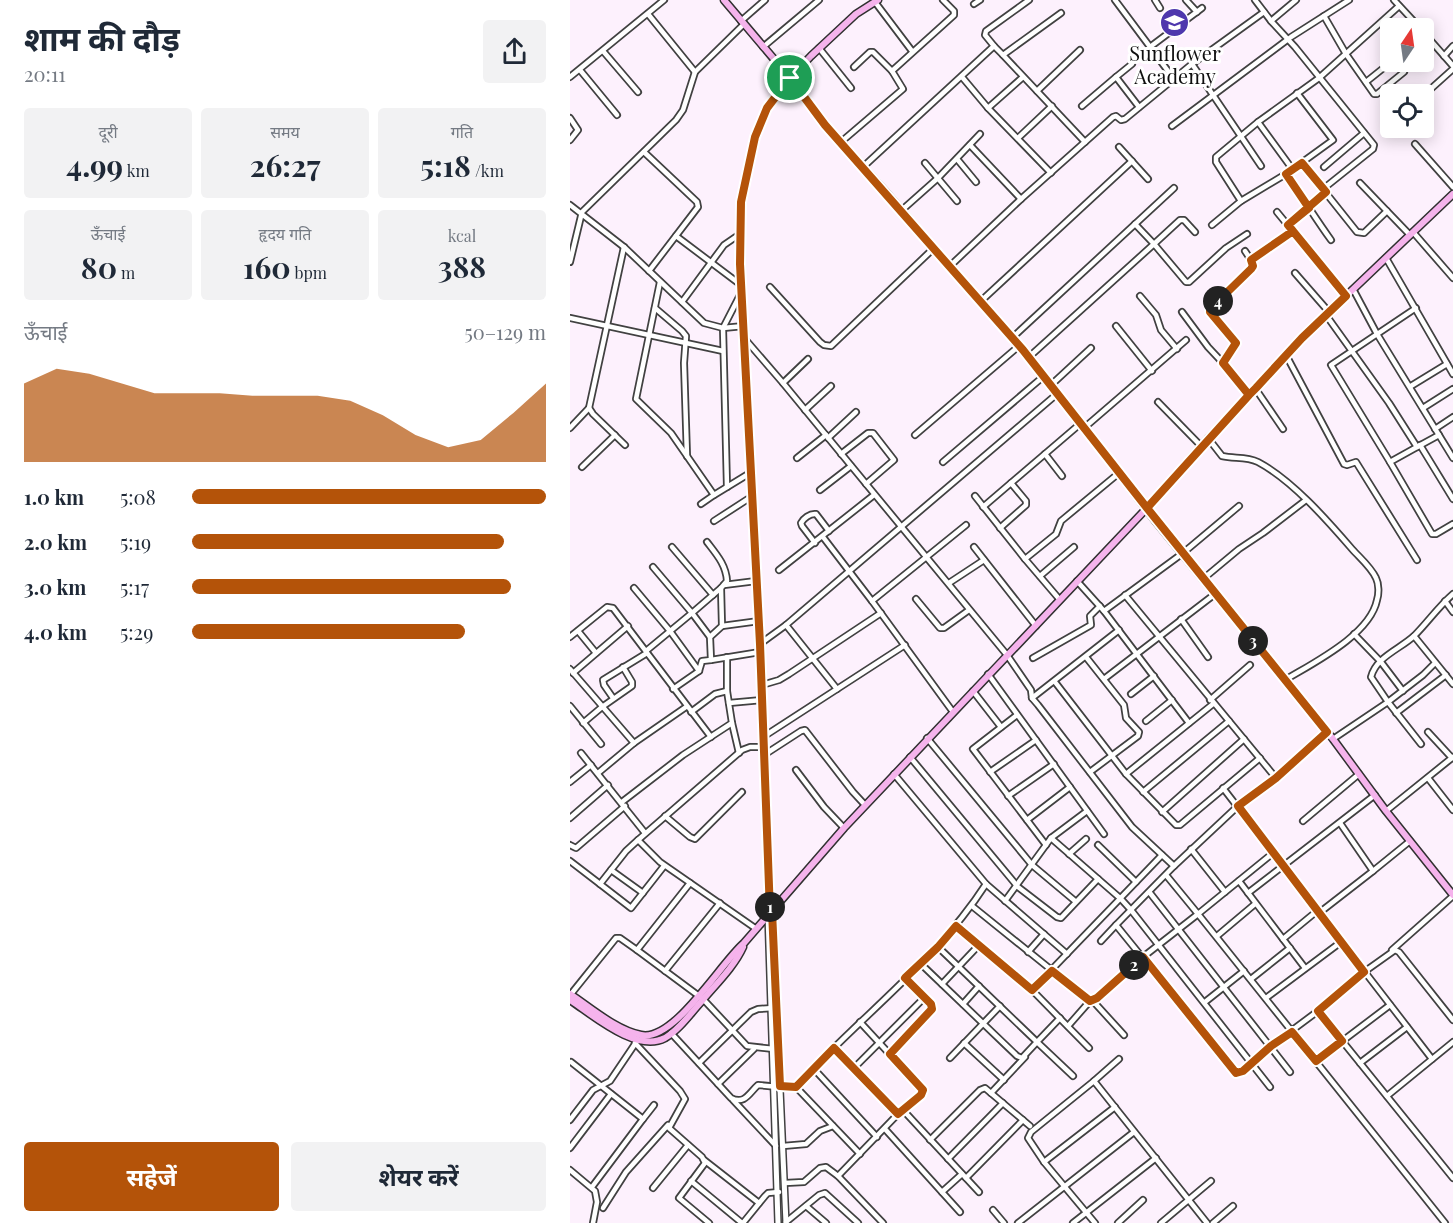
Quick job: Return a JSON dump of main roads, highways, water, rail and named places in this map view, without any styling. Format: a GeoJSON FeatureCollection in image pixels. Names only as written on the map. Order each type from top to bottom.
{"type":"FeatureCollection","features":[{"type":"Feature","properties":{"kind":"main road"},"geometry":{"type":"LineString","coordinates":[[724,0],[790,78],[825,125],[1029,357],[1203,579],[1333,739],[1453,896]]}},
{"type":"Feature","properties":{"kind":"main road"},"geometry":{"type":"LineString","coordinates":[[770,913],[762,685],[741,285],[741,202],[755,137],[767,108],[790,78],[819,48],[856,14],[877,1]]}},
{"type":"Feature","properties":{"kind":"main road"},"geometry":{"type":"LineString","coordinates":[[638,1040],[662,1032],[701,997],[735,960],[755,928],[927,738],[1147,508],[1208,438],[1286,355],[1453,194]]}},
{"type":"Feature","properties":{"kind":"main road"},"geometry":{"type":"LineString","coordinates":[[570,994],[625,1029],[638,1040]]}},
{"type":"Feature","properties":{"kind":"main road"},"geometry":{"type":"LineString","coordinates":[[570,1000],[607,1024],[638,1040],[655,1041],[672,1033],[701,997]]}},
{"type":"Feature","properties":{"kind":"place","name":"Sunflower Academy"},"geometry":{"type":"Point","coordinates":[1175,22]}}]}
